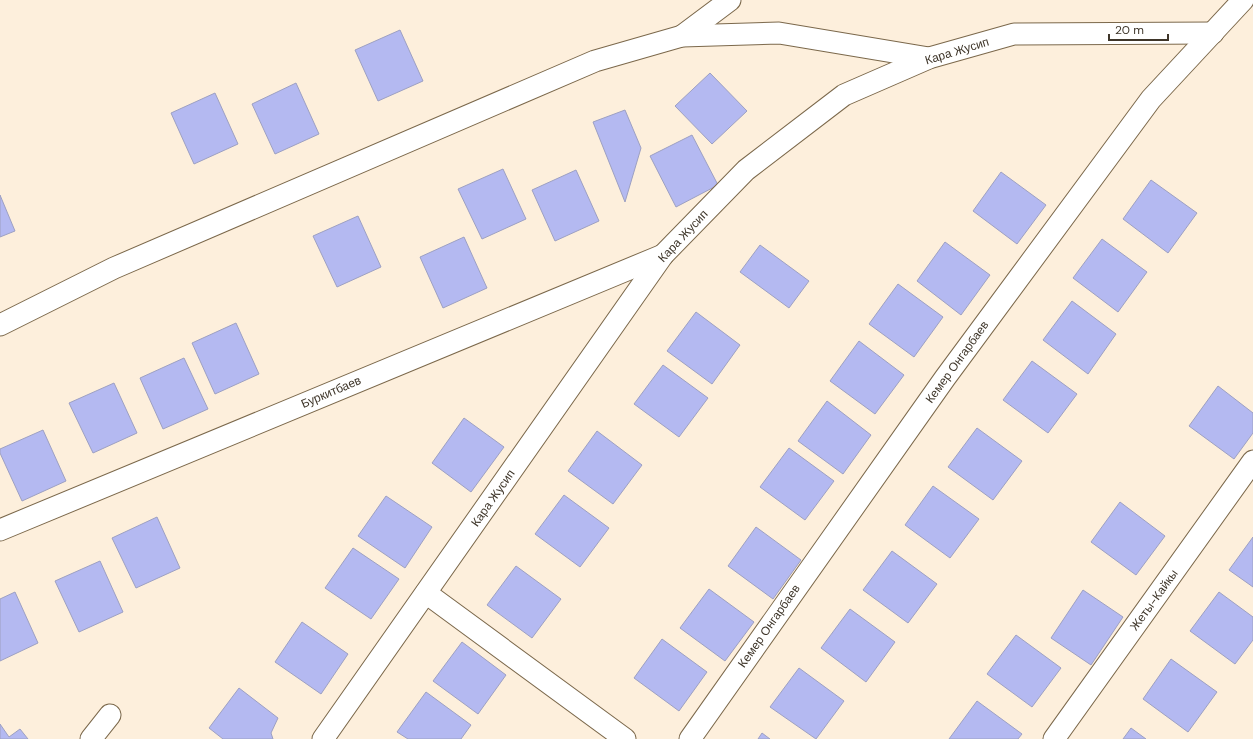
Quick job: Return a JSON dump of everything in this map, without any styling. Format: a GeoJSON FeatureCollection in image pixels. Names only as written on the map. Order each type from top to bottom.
{"type":"FeatureCollection","features":[{"type":"Feature","properties":{"kind":"street"},"geometry":{"type":"LineString","coordinates":[[682,36],[730,0]]}},
{"type":"Feature","properties":{"kind":"street","name":"Кемер Онгарбаев"},"geometry":{"type":"LineString","coordinates":[[690,739],[945,378],[1151,99],[1243,0]]}},
{"type":"Feature","properties":{"kind":"street"},"geometry":{"type":"LineString","coordinates":[[0,325],[114,268],[595,61],[682,36],[779,33],[929,58]]}},
{"type":"Feature","properties":{"kind":"street","name":"Кара Жусип"},"geometry":{"type":"LineString","coordinates":[[323,739],[663,255],[746,170],[844,95],[929,58],[1014,34],[1213,33]]}},
{"type":"Feature","properties":{"kind":"street","name":"Буркитбаев"},"geometry":{"type":"LineString","coordinates":[[0,530],[663,255]]}},
{"type":"Feature","properties":{"kind":"street","name":"Жеты-Кайкы"},"geometry":{"type":"LineString","coordinates":[[1054,739],[1253,461]]}},
{"type":"Feature","properties":{"kind":"street"},"geometry":{"type":"LineString","coordinates":[[426,593],[625,739]]}},
{"type":"Feature","properties":{"kind":"street"},"geometry":{"type":"LineString","coordinates":[[91,739],[110,715]]}},
{"type":"Feature","properties":{"kind":"building"},"geometry":{"type":"Polygon","coordinates":[[[400,30],[423,81],[378,101],[355,50],[400,30]]]}},
{"type":"Feature","properties":{"kind":"building"},"geometry":{"type":"Polygon","coordinates":[[[710,73],[747,111],[712,144],[675,106],[710,73]]]}},
{"type":"Feature","properties":{"kind":"building"},"geometry":{"type":"Polygon","coordinates":[[[296,83],[319,134],[275,154],[252,104],[296,83]]]}},
{"type":"Feature","properties":{"kind":"building"},"geometry":{"type":"Polygon","coordinates":[[[215,93],[238,144],[194,164],[171,113],[215,93]]]}},
{"type":"Feature","properties":{"kind":"building"},"geometry":{"type":"Polygon","coordinates":[[[625,110],[641,148],[625,202],[593,122],[625,110]]]}},
{"type":"Feature","properties":{"kind":"building"},"geometry":{"type":"Polygon","coordinates":[[[692,135],[718,185],[676,207],[650,156],[692,135]]]}},
{"type":"Feature","properties":{"kind":"building"},"geometry":{"type":"Polygon","coordinates":[[[503,169],[526,219],[482,239],[458,189],[503,169]]]}},
{"type":"Feature","properties":{"kind":"building"},"geometry":{"type":"Polygon","coordinates":[[[576,170],[599,221],[555,241],[532,190],[576,170]]]}},
{"type":"Feature","properties":{"kind":"building"},"geometry":{"type":"Polygon","coordinates":[[[1001,172],[1046,205],[1017,244],[973,211],[1001,172]]]}},
{"type":"Feature","properties":{"kind":"building"},"geometry":{"type":"Polygon","coordinates":[[[1151,180],[1197,213],[1168,253],[1123,219],[1151,180]]]}},
{"type":"Feature","properties":{"kind":"building"},"geometry":{"type":"Polygon","coordinates":[[[0,195],[15,231],[0,237],[0,195]]]}},
{"type":"Feature","properties":{"kind":"building"},"geometry":{"type":"Polygon","coordinates":[[[358,216],[381,267],[337,287],[313,236],[358,216]]]}},
{"type":"Feature","properties":{"kind":"building"},"geometry":{"type":"Polygon","coordinates":[[[464,237],[487,288],[443,308],[420,257],[464,237]]]}},
{"type":"Feature","properties":{"kind":"building"},"geometry":{"type":"Polygon","coordinates":[[[1102,239],[1147,272],[1118,312],[1073,278],[1102,239]]]}},
{"type":"Feature","properties":{"kind":"building"},"geometry":{"type":"Polygon","coordinates":[[[945,242],[990,275],[961,315],[917,281],[945,242]]]}},
{"type":"Feature","properties":{"kind":"building"},"geometry":{"type":"Polygon","coordinates":[[[760,245],[809,281],[789,308],[740,272],[760,245]]]}},
{"type":"Feature","properties":{"kind":"building"},"geometry":{"type":"Polygon","coordinates":[[[898,284],[943,317],[914,357],[869,324],[898,284]]]}},
{"type":"Feature","properties":{"kind":"building"},"geometry":{"type":"Polygon","coordinates":[[[1072,301],[1116,334],[1088,374],[1043,340],[1072,301]]]}},
{"type":"Feature","properties":{"kind":"building"},"geometry":{"type":"Polygon","coordinates":[[[696,312],[740,345],[712,384],[667,351],[696,312]]]}},
{"type":"Feature","properties":{"kind":"building"},"geometry":{"type":"Polygon","coordinates":[[[236,323],[259,374],[215,394],[192,343],[236,323]]]}},
{"type":"Feature","properties":{"kind":"building"},"geometry":{"type":"Polygon","coordinates":[[[859,341],[904,375],[875,414],[830,381],[859,341]]]}},
{"type":"Feature","properties":{"kind":"building"},"geometry":{"type":"Polygon","coordinates":[[[184,358],[208,409],[163,429],[140,378],[184,358]]]}},
{"type":"Feature","properties":{"kind":"building"},"geometry":{"type":"Polygon","coordinates":[[[1032,361],[1077,394],[1048,433],[1003,400],[1032,361]]]}},
{"type":"Feature","properties":{"kind":"building"},"geometry":{"type":"Polygon","coordinates":[[[663,365],[708,398],[679,437],[634,404],[663,365]]]}},
{"type":"Feature","properties":{"kind":"building"},"geometry":{"type":"Polygon","coordinates":[[[114,383],[137,433],[93,453],[69,403],[114,383]]]}},
{"type":"Feature","properties":{"kind":"building"},"geometry":{"type":"Polygon","coordinates":[[[1218,386],[1253,413],[1253,433],[1234,459],[1189,426],[1218,386]]]}},
{"type":"Feature","properties":{"kind":"building"},"geometry":{"type":"Polygon","coordinates":[[[827,401],[871,435],[843,474],[798,441],[827,401]]]}},
{"type":"Feature","properties":{"kind":"building"},"geometry":{"type":"Polygon","coordinates":[[[464,418],[504,447],[471,492],[432,463],[464,418]]]}},
{"type":"Feature","properties":{"kind":"building"},"geometry":{"type":"Polygon","coordinates":[[[977,428],[1022,461],[993,500],[948,467],[977,428]]]}},
{"type":"Feature","properties":{"kind":"building"},"geometry":{"type":"Polygon","coordinates":[[[43,430],[66,481],[22,501],[0,453],[0,449],[43,430]]]}},
{"type":"Feature","properties":{"kind":"building"},"geometry":{"type":"Polygon","coordinates":[[[597,431],[642,465],[613,504],[568,471],[597,431]]]}},
{"type":"Feature","properties":{"kind":"building"},"geometry":{"type":"Polygon","coordinates":[[[789,448],[834,481],[805,520],[760,487],[789,448]]]}},
{"type":"Feature","properties":{"kind":"building"},"geometry":{"type":"Polygon","coordinates":[[[933,486],[979,519],[950,558],[905,525],[933,486]]]}},
{"type":"Feature","properties":{"kind":"building"},"geometry":{"type":"Polygon","coordinates":[[[564,495],[609,528],[580,567],[535,534],[564,495]]]}},
{"type":"Feature","properties":{"kind":"building"},"geometry":{"type":"Polygon","coordinates":[[[386,496],[432,527],[405,568],[358,536],[386,496]]]}},
{"type":"Feature","properties":{"kind":"building"},"geometry":{"type":"Polygon","coordinates":[[[1120,502],[1165,536],[1136,575],[1091,542],[1120,502]]]}},
{"type":"Feature","properties":{"kind":"building"},"geometry":{"type":"Polygon","coordinates":[[[157,517],[180,568],[136,588],[112,538],[157,517]]]}},
{"type":"Feature","properties":{"kind":"building"},"geometry":{"type":"Polygon","coordinates":[[[756,527],[801,560],[773,599],[728,566],[756,527]]]}},
{"type":"Feature","properties":{"kind":"building"},"geometry":{"type":"Polygon","coordinates":[[[1253,537],[1253,587],[1229,570],[1253,537]]]}},
{"type":"Feature","properties":{"kind":"building"},"geometry":{"type":"Polygon","coordinates":[[[353,548],[399,579],[371,619],[325,588],[353,548]]]}},
{"type":"Feature","properties":{"kind":"building"},"geometry":{"type":"Polygon","coordinates":[[[892,551],[937,584],[908,623],[863,590],[892,551]]]}},
{"type":"Feature","properties":{"kind":"building"},"geometry":{"type":"Polygon","coordinates":[[[100,561],[123,612],[79,632],[55,581],[100,561]]]}},
{"type":"Feature","properties":{"kind":"building"},"geometry":{"type":"Polygon","coordinates":[[[516,566],[561,599],[532,638],[487,605],[516,566]]]}},
{"type":"Feature","properties":{"kind":"building"},"geometry":{"type":"Polygon","coordinates":[[[709,589],[754,622],[725,661],[680,628],[709,589]]]}},
{"type":"Feature","properties":{"kind":"building"},"geometry":{"type":"Polygon","coordinates":[[[1083,590],[1123,617],[1091,665],[1051,638],[1083,590]]]}},
{"type":"Feature","properties":{"kind":"building"},"geometry":{"type":"Polygon","coordinates":[[[15,592],[38,643],[0,661],[0,599],[15,592]]]}},
{"type":"Feature","properties":{"kind":"building"},"geometry":{"type":"Polygon","coordinates":[[[1219,592],[1253,617],[1253,640],[1235,664],[1190,631],[1219,592]]]}},
{"type":"Feature","properties":{"kind":"building"},"geometry":{"type":"Polygon","coordinates":[[[850,609],[895,642],[866,682],[821,648],[850,609]]]}},
{"type":"Feature","properties":{"kind":"building"},"geometry":{"type":"Polygon","coordinates":[[[302,622],[348,654],[321,694],[275,662],[302,622]]]}},
{"type":"Feature","properties":{"kind":"building"},"geometry":{"type":"Polygon","coordinates":[[[1016,635],[1061,668],[1032,707],[987,674],[1016,635]]]}},
{"type":"Feature","properties":{"kind":"building"},"geometry":{"type":"Polygon","coordinates":[[[662,639],[707,672],[679,711],[634,678],[662,639]]]}},
{"type":"Feature","properties":{"kind":"building"},"geometry":{"type":"Polygon","coordinates":[[[462,642],[506,675],[478,714],[433,681],[462,642]]]}},
{"type":"Feature","properties":{"kind":"building"},"geometry":{"type":"Polygon","coordinates":[[[1171,659],[1217,692],[1188,732],[1143,699],[1171,659]]]}},
{"type":"Feature","properties":{"kind":"building"},"geometry":{"type":"Polygon","coordinates":[[[799,668],[844,701],[816,739],[770,707],[799,668]]]}},
{"type":"Feature","properties":{"kind":"building"},"geometry":{"type":"Polygon","coordinates":[[[239,688],[278,718],[271,733],[273,739],[223,739],[209,728],[239,688]]]}},
{"type":"Feature","properties":{"kind":"building"},"geometry":{"type":"Polygon","coordinates":[[[426,692],[471,725],[461,739],[408,739],[397,732],[426,692]]]}},
{"type":"Feature","properties":{"kind":"building"},"geometry":{"type":"Polygon","coordinates":[[[977,701],[1022,734],[1018,739],[949,739],[977,701]]]}},
{"type":"Feature","properties":{"kind":"building"},"geometry":{"type":"Polygon","coordinates":[[[0,724],[9,737],[20,729],[28,739],[0,739],[0,724]]]}},
{"type":"Feature","properties":{"kind":"building"},"geometry":{"type":"Polygon","coordinates":[[[1131,728],[1146,739],[1123,739],[1131,728]]]}},
{"type":"Feature","properties":{"kind":"building"},"geometry":{"type":"Polygon","coordinates":[[[762,733],[770,739],[758,739],[762,733]]]}}]}
